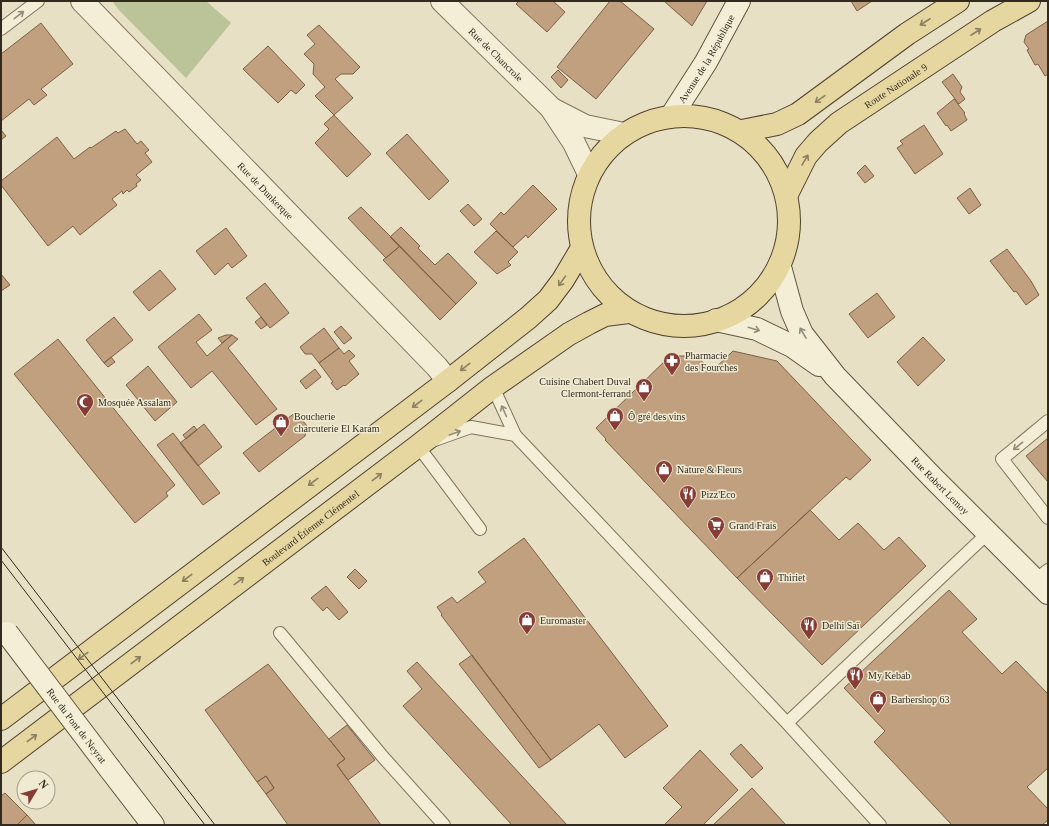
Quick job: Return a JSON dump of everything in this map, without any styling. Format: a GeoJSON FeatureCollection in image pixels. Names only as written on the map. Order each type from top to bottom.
{"type":"FeatureCollection","features":[{"type":"Feature","properties":{"kind":"main road"},"geometry":{"type":"LineString","coordinates":[[742,132],[777,124],[798,114],[907,34],[958,1]]}},
{"type":"Feature","properties":{"kind":"main road","name":"Route Nationale 9"},"geometry":{"type":"LineString","coordinates":[[787,194],[806,156],[818,142],[839,123],[993,21],[1029,1]]}},
{"type":"Feature","properties":{"kind":"main road"},"geometry":{"type":"LineString","coordinates":[[672,115],[689,115],[705,118],[742,132],[761,150],[774,168],[787,194],[790,219],[784,256],[780,267],[770,283],[758,298],[739,311],[697,326],[673,327],[649,321],[628,312],[601,288],[589,270],[582,248],[579,203],[589,174],[598,159],[606,149],[624,134],[653,121],[672,115]]}},
{"type":"Feature","properties":{"kind":"main road"},"geometry":{"type":"LineString","coordinates":[[1,719],[448,381],[528,318],[548,300],[563,280],[582,248]]}},
{"type":"Feature","properties":{"kind":"main road","name":"Boulevard Étienne Clémentel"},"geometry":{"type":"LineString","coordinates":[[1,762],[418,446],[493,387],[589,322],[605,315],[628,312]]}},
{"type":"Feature","properties":{"kind":"street","name":"Rue de Dunkerque"},"geometry":{"type":"LineString","coordinates":[[82,1],[437,366],[448,381]]}},
{"type":"Feature","properties":{"kind":"street","name":"Rue de Chancrole"},"geometry":{"type":"LineString","coordinates":[[442,1],[551,108],[574,143],[589,174]]}},
{"type":"Feature","properties":{"kind":"street","name":"Avenue de la République"},"geometry":{"type":"LineString","coordinates":[[672,115],[706,62],[739,1]]}},
{"type":"Feature","properties":{"kind":"street","name":"Rue de Chancrole"},"geometry":{"type":"LineString","coordinates":[[551,108],[585,126],[624,134]]}},
{"type":"Feature","properties":{"kind":"street","name":"Rue Robert Lemoy"},"geometry":{"type":"LineString","coordinates":[[780,267],[792,311],[802,334],[835,376],[988,533],[1044,581]]}},
{"type":"Feature","properties":{"kind":"street","name":"Rue Robert Lemoy"},"geometry":{"type":"LineString","coordinates":[[716,320],[757,329],[792,346],[835,376]]}},
{"type":"Feature","properties":{"kind":"street","name":"Rue du Pont de Neyrat"},"geometry":{"type":"LineString","coordinates":[[4,629],[153,825]]}},
{"type":"Feature","properties":{"kind":"lane"},"geometry":{"type":"LineString","coordinates":[[1,29],[38,1]]}},
{"type":"Feature","properties":{"kind":"lane"},"geometry":{"type":"LineString","coordinates":[[493,387],[515,435],[787,723],[880,825]]}},
{"type":"Feature","properties":{"kind":"lane"},"geometry":{"type":"LineString","coordinates":[[1048,421],[1002,459],[1048,518]]}},
{"type":"Feature","properties":{"kind":"lane"},"geometry":{"type":"LineString","coordinates":[[480,529],[418,446],[471,427],[515,435]]}},
{"type":"Feature","properties":{"kind":"lane"},"geometry":{"type":"LineString","coordinates":[[787,723],[988,533]]}},
{"type":"Feature","properties":{"kind":"lane"},"geometry":{"type":"LineString","coordinates":[[280,633],[383,757],[444,825]]}},
{"type":"Feature","properties":{"kind":"green space"},"geometry":{"type":"Polygon","coordinates":[[[112,1],[206,1],[231,23],[186,78],[118,9],[112,1]]]}},
{"type":"Feature","properties":{"kind":"building"},"geometry":{"type":"Polygon","coordinates":[[[519,1],[553,1],[565,12],[547,32],[516,4],[519,1]]]}},
{"type":"Feature","properties":{"kind":"building"},"geometry":{"type":"Polygon","coordinates":[[[610,1],[620,1],[654,29],[596,99],[557,67],[610,1]]]}},
{"type":"Feature","properties":{"kind":"building"},"geometry":{"type":"Polygon","coordinates":[[[664,1],[707,1],[692,26],[664,1]]]}},
{"type":"Feature","properties":{"kind":"building"},"geometry":{"type":"Polygon","coordinates":[[[851,1],[872,1],[857,11],[851,1]]]}},
{"type":"Feature","properties":{"kind":"building"},"geometry":{"type":"Polygon","coordinates":[[[1048,21],[1048,74],[1045,76],[1038,64],[1035,65],[1027,50],[1029,49],[1024,42],[1026,35],[1048,21]]]}},
{"type":"Feature","properties":{"kind":"building"},"geometry":{"type":"Polygon","coordinates":[[[41,23],[73,64],[41,89],[47,95],[34,105],[29,99],[1,121],[1,54],[41,23]]]}},
{"type":"Feature","properties":{"kind":"building"},"geometry":{"type":"Polygon","coordinates":[[[319,25],[360,67],[353,74],[341,74],[335,79],[353,98],[334,115],[315,96],[325,87],[313,74],[314,64],[304,54],[315,44],[307,35],[319,25]]]}},
{"type":"Feature","properties":{"kind":"building"},"geometry":{"type":"Polygon","coordinates":[[[268,46],[305,85],[296,94],[291,90],[278,103],[243,69],[268,46]]]}},
{"type":"Feature","properties":{"kind":"building"},"geometry":{"type":"Polygon","coordinates":[[[558,70],[568,80],[561,88],[551,77],[558,70]]]}},
{"type":"Feature","properties":{"kind":"building"},"geometry":{"type":"Polygon","coordinates":[[[953,74],[962,87],[960,92],[965,99],[959,104],[942,82],[953,74]]]}},
{"type":"Feature","properties":{"kind":"building"},"geometry":{"type":"Polygon","coordinates":[[[954,99],[965,113],[964,114],[967,120],[951,131],[937,113],[954,99]]]}},
{"type":"Feature","properties":{"kind":"building"},"geometry":{"type":"Polygon","coordinates":[[[334,115],[371,154],[347,177],[315,143],[329,129],[324,124],[334,115]]]}},
{"type":"Feature","properties":{"kind":"building"},"geometry":{"type":"Polygon","coordinates":[[[924,125],[943,154],[915,174],[897,148],[903,144],[900,141],[924,125]]]}},
{"type":"Feature","properties":{"kind":"building"},"geometry":{"type":"Polygon","coordinates":[[[125,129],[137,144],[141,141],[149,150],[145,153],[152,162],[136,175],[141,180],[136,184],[137,186],[129,192],[127,190],[123,194],[122,191],[112,199],[117,205],[80,235],[73,226],[48,246],[1,185],[1,181],[57,137],[74,159],[116,131],[118,133],[125,129]]]}},
{"type":"Feature","properties":{"kind":"building"},"geometry":{"type":"Polygon","coordinates":[[[1,130],[6,136],[1,140],[1,130]]]}},
{"type":"Feature","properties":{"kind":"building"},"geometry":{"type":"Polygon","coordinates":[[[407,134],[449,181],[429,200],[386,153],[407,134]]]}},
{"type":"Feature","properties":{"kind":"building"},"geometry":{"type":"Polygon","coordinates":[[[865,165],[874,176],[865,183],[857,173],[865,165]]]}},
{"type":"Feature","properties":{"kind":"building"},"geometry":{"type":"Polygon","coordinates":[[[533,185],[557,209],[528,238],[526,235],[513,247],[490,224],[501,212],[504,215],[533,185]]]}},
{"type":"Feature","properties":{"kind":"building"},"geometry":{"type":"Polygon","coordinates":[[[970,188],[981,205],[969,214],[957,198],[970,188]]]}},
{"type":"Feature","properties":{"kind":"building"},"geometry":{"type":"Polygon","coordinates":[[[468,204],[482,219],[474,226],[460,211],[468,204]]]}},
{"type":"Feature","properties":{"kind":"building"},"geometry":{"type":"Polygon","coordinates":[[[361,207],[400,246],[386,258],[348,218],[361,207]]]}},
{"type":"Feature","properties":{"kind":"building"},"geometry":{"type":"Polygon","coordinates":[[[401,227],[420,246],[418,248],[435,265],[448,253],[477,283],[456,304],[390,237],[401,227]]]}},
{"type":"Feature","properties":{"kind":"building"},"geometry":{"type":"Polygon","coordinates":[[[226,228],[247,256],[232,268],[228,263],[215,275],[196,251],[226,228]]]}},
{"type":"Feature","properties":{"kind":"building"},"geometry":{"type":"Polygon","coordinates":[[[496,231],[518,252],[508,262],[511,265],[497,274],[474,252],[496,231]]]}},
{"type":"Feature","properties":{"kind":"building"},"geometry":{"type":"Polygon","coordinates":[[[400,246],[456,304],[440,320],[383,260],[400,246]]]}},
{"type":"Feature","properties":{"kind":"building"},"geometry":{"type":"Polygon","coordinates":[[[1007,249],[1031,281],[1039,295],[1026,305],[990,261],[1007,249]]]}},
{"type":"Feature","properties":{"kind":"building"},"geometry":{"type":"Polygon","coordinates":[[[160,270],[176,289],[149,311],[133,292],[160,270]]]}},
{"type":"Feature","properties":{"kind":"building"},"geometry":{"type":"Polygon","coordinates":[[[1,274],[10,285],[1,291],[1,274]]]}},
{"type":"Feature","properties":{"kind":"building"},"geometry":{"type":"Polygon","coordinates":[[[265,283],[289,313],[270,328],[246,298],[265,283]]]}},
{"type":"Feature","properties":{"kind":"building"},"geometry":{"type":"Polygon","coordinates":[[[877,293],[895,317],[868,338],[849,314],[877,293]]]}},
{"type":"Feature","properties":{"kind":"building"},"geometry":{"type":"Polygon","coordinates":[[[199,314],[212,330],[196,342],[207,356],[232,335],[238,339],[228,348],[277,409],[256,425],[212,371],[191,388],[158,347],[199,314]]]}},
{"type":"Feature","properties":{"kind":"building"},"geometry":{"type":"Polygon","coordinates":[[[114,317],[133,340],[104,363],[86,340],[114,317]]]}},
{"type":"Feature","properties":{"kind":"building"},"geometry":{"type":"Polygon","coordinates":[[[261,317],[267,325],[261,329],[255,322],[261,317]]]}},
{"type":"Feature","properties":{"kind":"building"},"geometry":{"type":"Polygon","coordinates":[[[341,326],[352,338],[344,344],[334,332],[341,326]]]}},
{"type":"Feature","properties":{"kind":"building"},"geometry":{"type":"Polygon","coordinates":[[[324,328],[339,348],[319,363],[312,354],[305,354],[300,347],[324,328]]]}},
{"type":"Feature","properties":{"kind":"building"},"geometry":{"type":"Polygon","coordinates":[[[226,335],[232,335],[222,343],[218,338],[226,335]]]}},
{"type":"Feature","properties":{"kind":"building"},"geometry":{"type":"Polygon","coordinates":[[[923,337],[945,360],[918,386],[897,362],[923,337]]]}},
{"type":"Feature","properties":{"kind":"building","name":"Mosquée Assalam"},"geometry":{"type":"Polygon","coordinates":[[[58,339],[175,485],[166,493],[168,496],[135,523],[14,374],[58,339]]]}},
{"type":"Feature","properties":{"kind":"building"},"geometry":{"type":"Polygon","coordinates":[[[339,348],[344,354],[349,350],[355,356],[349,361],[359,374],[345,386],[344,385],[337,390],[319,363],[339,348]]]}},
{"type":"Feature","properties":{"kind":"building"},"geometry":{"type":"Polygon","coordinates":[[[733,351],[777,361],[871,460],[850,480],[846,477],[737,578],[605,440],[606,439],[596,428],[670,356],[696,356],[712,371],[733,351]]]}},
{"type":"Feature","properties":{"kind":"building"},"geometry":{"type":"Polygon","coordinates":[[[111,357],[115,362],[108,367],[104,363],[111,357]]]}},
{"type":"Feature","properties":{"kind":"building"},"geometry":{"type":"Polygon","coordinates":[[[148,366],[177,402],[155,421],[126,385],[148,366]]]}},
{"type":"Feature","properties":{"kind":"building"},"geometry":{"type":"Polygon","coordinates":[[[315,369],[321,377],[306,389],[300,381],[315,369]]]}},
{"type":"Feature","properties":{"kind":"building"},"geometry":{"type":"Polygon","coordinates":[[[296,412],[307,426],[305,436],[259,472],[243,453],[296,412]]]}},
{"type":"Feature","properties":{"kind":"building"},"geometry":{"type":"Polygon","coordinates":[[[204,424],[222,447],[198,466],[180,443],[204,424]]]}},
{"type":"Feature","properties":{"kind":"building"},"geometry":{"type":"Polygon","coordinates":[[[194,426],[197,430],[186,439],[183,435],[194,426]]]}},
{"type":"Feature","properties":{"kind":"building"},"geometry":{"type":"Polygon","coordinates":[[[173,433],[220,493],[203,505],[157,445],[173,433]]]}},
{"type":"Feature","properties":{"kind":"building"},"geometry":{"type":"Polygon","coordinates":[[[1048,438],[1048,482],[1026,456],[1048,438]]]}},
{"type":"Feature","properties":{"kind":"building"},"geometry":{"type":"Polygon","coordinates":[[[810,510],[839,540],[858,523],[884,550],[899,537],[926,566],[822,665],[737,578],[810,510]]]}},
{"type":"Feature","properties":{"kind":"building","name":"Euromaster"},"geometry":{"type":"Polygon","coordinates":[[[524,538],[668,726],[625,758],[599,724],[551,760],[441,615],[442,614],[437,607],[452,597],[457,603],[486,582],[478,572],[524,538]]]}},
{"type":"Feature","properties":{"kind":"building"},"geometry":{"type":"Polygon","coordinates":[[[355,569],[367,581],[359,589],[347,577],[355,569]]]}},
{"type":"Feature","properties":{"kind":"building"},"geometry":{"type":"Polygon","coordinates":[[[326,586],[348,612],[339,620],[327,607],[323,611],[311,598],[326,586]]]}},
{"type":"Feature","properties":{"kind":"building"},"geometry":{"type":"Polygon","coordinates":[[[949,590],[977,619],[962,632],[1002,674],[1016,661],[1048,694],[1048,768],[1027,787],[1048,809],[1048,820],[1042,825],[952,825],[874,742],[885,731],[844,688],[949,590]]]}},
{"type":"Feature","properties":{"kind":"building"},"geometry":{"type":"Polygon","coordinates":[[[472,655],[551,760],[539,768],[459,664],[472,655]]]}},
{"type":"Feature","properties":{"kind":"building"},"geometry":{"type":"Polygon","coordinates":[[[417,662],[567,825],[512,825],[403,706],[422,689],[407,671],[417,662]]]}},
{"type":"Feature","properties":{"kind":"building"},"geometry":{"type":"Polygon","coordinates":[[[268,664],[345,759],[337,765],[381,825],[288,825],[266,794],[274,788],[266,776],[257,782],[205,710],[268,664]]]}},
{"type":"Feature","properties":{"kind":"building"},"geometry":{"type":"Polygon","coordinates":[[[347,725],[375,760],[348,780],[337,765],[345,759],[329,739],[347,725]]]}},
{"type":"Feature","properties":{"kind":"building"},"geometry":{"type":"Polygon","coordinates":[[[741,744],[763,768],[752,778],[730,754],[741,744]]]}},
{"type":"Feature","properties":{"kind":"building"},"geometry":{"type":"Polygon","coordinates":[[[700,750],[738,790],[703,825],[664,825],[682,807],[663,788],[700,750]]]}},
{"type":"Feature","properties":{"kind":"building"},"geometry":{"type":"Polygon","coordinates":[[[266,776],[274,788],[266,794],[257,782],[266,776]]]}},
{"type":"Feature","properties":{"kind":"building"},"geometry":{"type":"Polygon","coordinates":[[[752,788],[786,825],[713,825],[752,788]]]}},
{"type":"Feature","properties":{"kind":"building"},"geometry":{"type":"Polygon","coordinates":[[[5,793],[16,804],[16,810],[22,810],[27,815],[17,825],[1,825],[1,796],[5,793]]]}},
{"type":"Feature","properties":{"kind":"building"},"geometry":{"type":"Polygon","coordinates":[[[27,815],[36,825],[17,825],[27,815]]]}},
{"type":"Feature","properties":{"kind":"tram line"},"geometry":{"type":"LineString","coordinates":[[1,547],[215,825]]}},
{"type":"Feature","properties":{"kind":"tram line"},"geometry":{"type":"LineString","coordinates":[[1,560],[205,825]]}},
{"type":"Feature","properties":{"kind":"place","name":"Pharmacie des Fourches"},"geometry":{"type":"Point","coordinates":[672,376]}},
{"type":"Feature","properties":{"kind":"place","name":"Cuisine Chabert Duval Clermont-ferrand"},"geometry":{"type":"Point","coordinates":[644,402]}},
{"type":"Feature","properties":{"kind":"place","name":"Mosquée Assalam"},"geometry":{"type":"Point","coordinates":[85,417]}},
{"type":"Feature","properties":{"kind":"place","name":"Ô gré des vins"},"geometry":{"type":"Point","coordinates":[615,431]}},
{"type":"Feature","properties":{"kind":"place","name":"Boucherie charcuterie El Karam"},"geometry":{"type":"Point","coordinates":[281,437]}},
{"type":"Feature","properties":{"kind":"place","name":"Nature & Fleurs"},"geometry":{"type":"Point","coordinates":[664,484]}},
{"type":"Feature","properties":{"kind":"place","name":"Pizz'Eco"},"geometry":{"type":"Point","coordinates":[688,509]}},
{"type":"Feature","properties":{"kind":"place","name":"Grand Frais"},"geometry":{"type":"Point","coordinates":[716,540]}},
{"type":"Feature","properties":{"kind":"place","name":"Thiriet"},"geometry":{"type":"Point","coordinates":[765,592]}},
{"type":"Feature","properties":{"kind":"place","name":"Euromaster"},"geometry":{"type":"Point","coordinates":[527,635]}},
{"type":"Feature","properties":{"kind":"place","name":"Delhi Saï"},"geometry":{"type":"Point","coordinates":[809,640]}},
{"type":"Feature","properties":{"kind":"place","name":"My Kebab"},"geometry":{"type":"Point","coordinates":[855,690]}},
{"type":"Feature","properties":{"kind":"place","name":"Barbershop 63"},"geometry":{"type":"Point","coordinates":[878,714]}}]}
